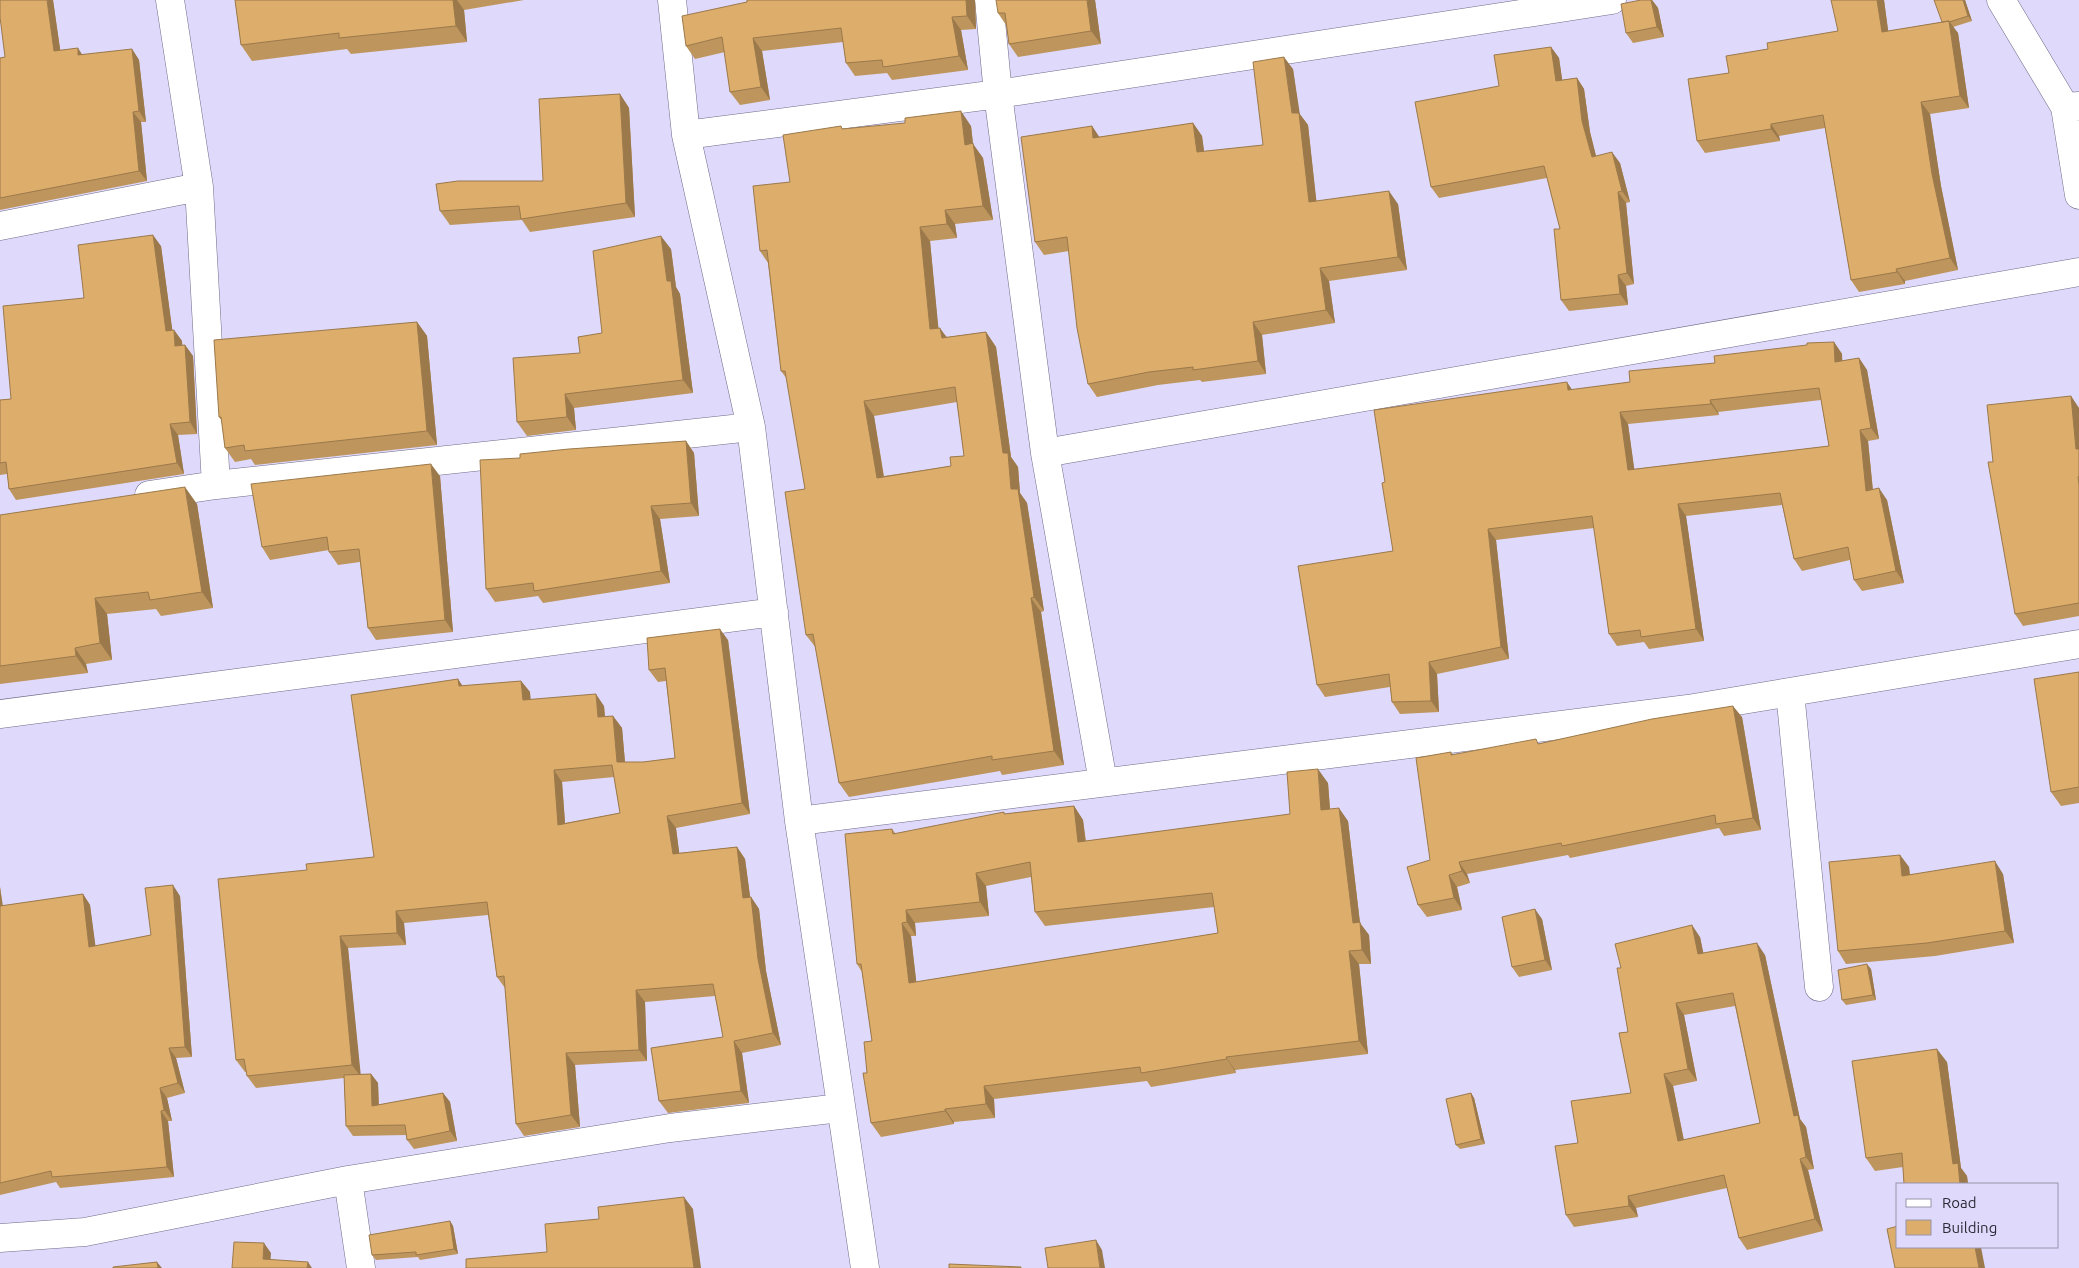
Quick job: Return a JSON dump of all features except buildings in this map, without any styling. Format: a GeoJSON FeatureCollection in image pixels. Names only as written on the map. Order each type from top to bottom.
{"type":"FeatureCollection","features":[{"type":"Feature","properties":{"kind":"street"},"geometry":{"type":"LineString","coordinates":[[170,0],[199,187],[216,485]]}},
{"type":"Feature","properties":{"kind":"street"},"geometry":{"type":"LineString","coordinates":[[672,0],[686,135],[751,427],[798,821],[865,1268]]}},
{"type":"Feature","properties":{"kind":"street"},"geometry":{"type":"LineString","coordinates":[[989,0],[998,94],[1045,453],[1103,782]]}},
{"type":"Feature","properties":{"kind":"street"},"geometry":{"type":"LineString","coordinates":[[686,135],[998,94],[1612,0]]}},
{"type":"Feature","properties":{"kind":"street"},"geometry":{"type":"LineString","coordinates":[[2001,0],[2072,107],[2079,195]]}},
{"type":"Feature","properties":{"kind":"street"},"geometry":{"type":"LineString","coordinates":[[0,226],[199,187]]}},
{"type":"Feature","properties":{"kind":"street"},"geometry":{"type":"LineString","coordinates":[[1045,453],[2079,272]]}},
{"type":"Feature","properties":{"kind":"street"},"geometry":{"type":"LineString","coordinates":[[128,499],[216,485],[751,427]]}},
{"type":"Feature","properties":{"kind":"street"},"geometry":{"type":"LineString","coordinates":[[0,714],[774,612]]}},
{"type":"Feature","properties":{"kind":"street"},"geometry":{"type":"LineString","coordinates":[[798,821],[1688,709],[2079,644]]}},
{"type":"Feature","properties":{"kind":"street"},"geometry":{"type":"LineString","coordinates":[[1790,692],[1819,987]]}},
{"type":"Feature","properties":{"kind":"street"},"geometry":{"type":"LineString","coordinates":[[0,1238],[85,1232],[348,1180],[670,1128],[840,1108]]}},
{"type":"Feature","properties":{"kind":"street"},"geometry":{"type":"LineString","coordinates":[[348,1180],[360,1268]]}}]}
